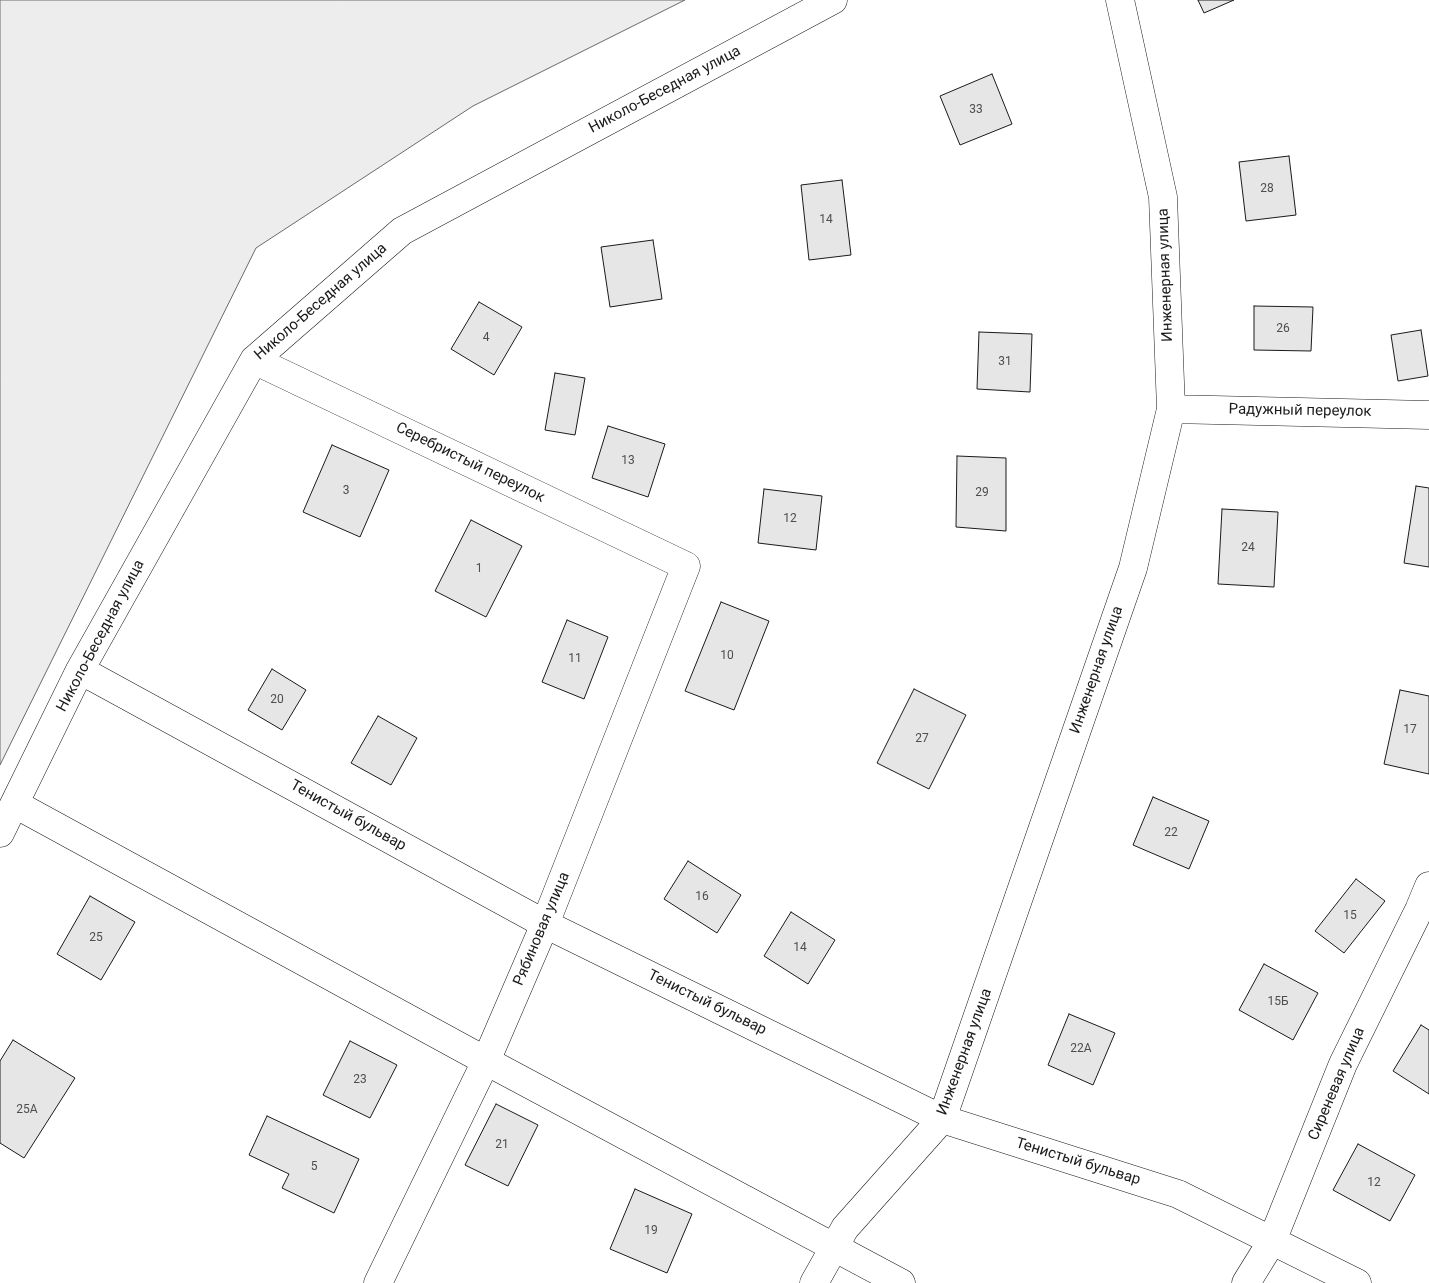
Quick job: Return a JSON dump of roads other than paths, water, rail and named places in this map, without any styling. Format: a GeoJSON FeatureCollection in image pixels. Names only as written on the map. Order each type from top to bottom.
{"type":"FeatureCollection","features":[{"type":"Feature","properties":{"kind":"street","name":"Николо-Беседная улица"},"geometry":{"type":"LineString","coordinates":[[0,833],[80,670],[254,360],[402,231],[833,0]]}},
{"type":"Feature","properties":{"kind":"street","name":"Инженерная улица"},"geometry":{"type":"LineString","coordinates":[[814,1283],[845,1228],[942,1119],[1132,568],[1171,409],[1163,197],[1120,0]]}},
{"type":"Feature","properties":{"kind":"street","name":"Серебристый переулок"},"geometry":{"type":"LineString","coordinates":[[254,360],[686,566]]}},
{"type":"Feature","properties":{"kind":"street","name":"Радужный переулок"},"geometry":{"type":"LineString","coordinates":[[1171,409],[1429,415]]}},
{"type":"Feature","properties":{"kind":"street","name":"Рябиновая улица"},"geometry":{"type":"LineString","coordinates":[[378,1283],[486,1060],[545,924],[686,566]]}},
{"type":"Feature","properties":{"kind":"street","name":"Тенистый бульвар"},"geometry":{"type":"LineString","coordinates":[[80,670],[545,924],[942,1119],[1178,1194],[1357,1283]]}},
{"type":"Feature","properties":{"kind":"street"},"geometry":{"type":"LineString","coordinates":[[15,804],[901,1283]]}},
{"type":"Feature","properties":{"kind":"street","name":"Сиреневая улица"},"geometry":{"type":"LineString","coordinates":[[1246,1283],[1272,1241],[1343,1064],[1426,905]]}}]}
